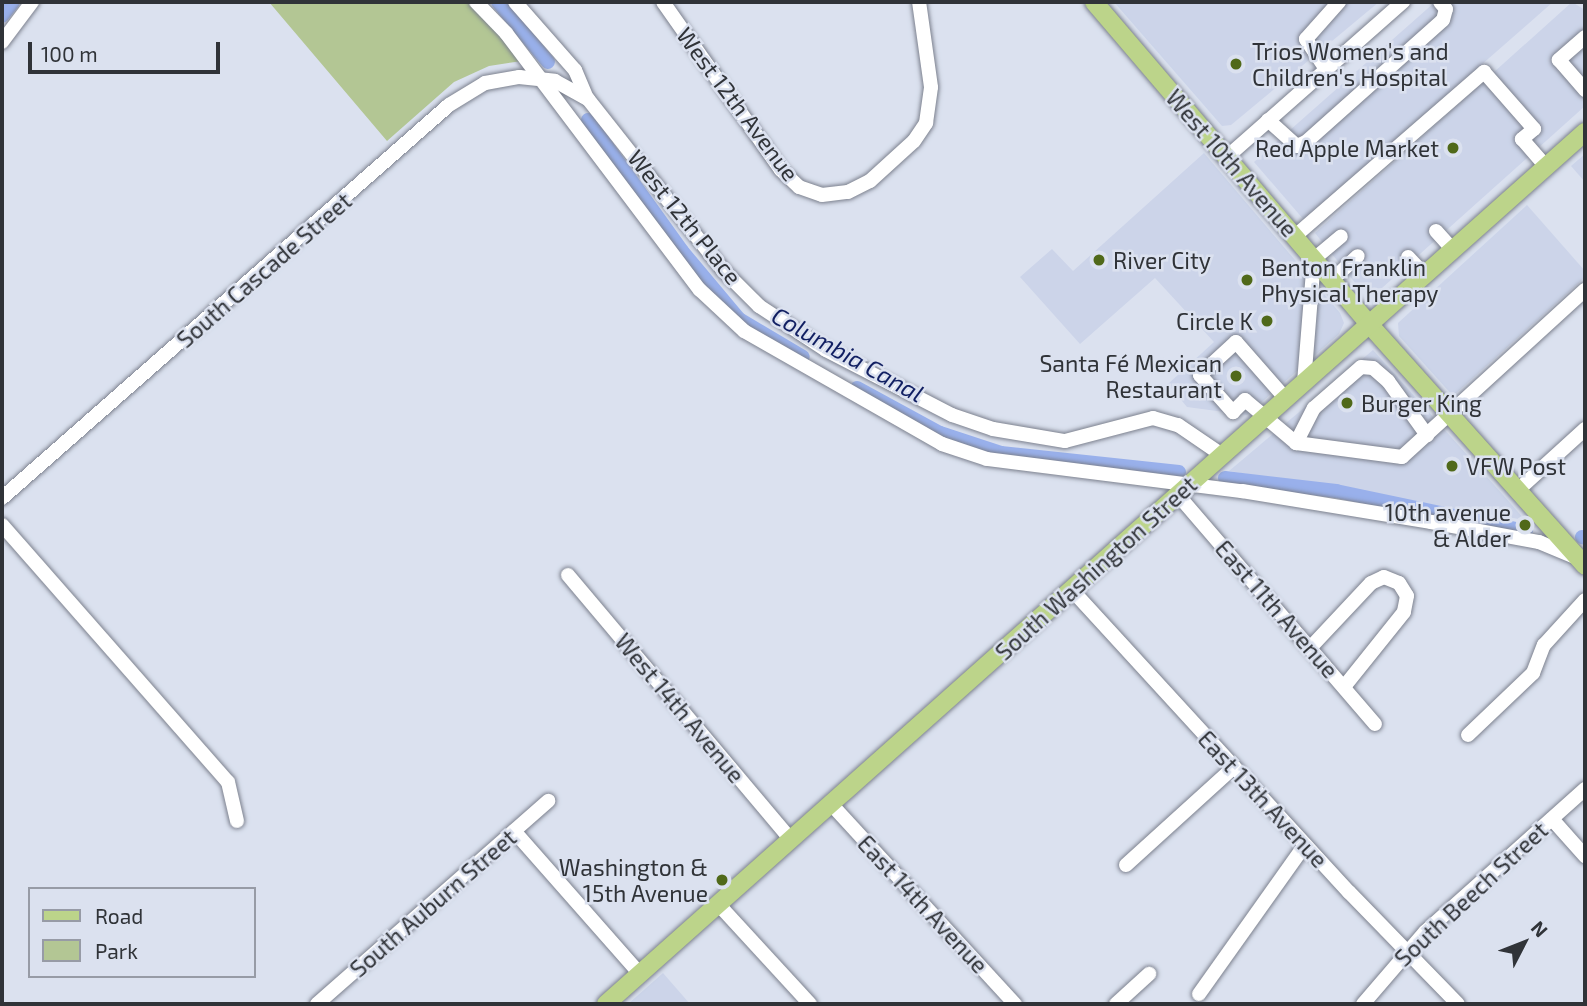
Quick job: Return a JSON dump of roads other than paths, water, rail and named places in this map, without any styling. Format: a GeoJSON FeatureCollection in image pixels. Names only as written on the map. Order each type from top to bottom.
{"type":"FeatureCollection","features":[{"type":"Feature","properties":{"kind":"main road","name":"West 10th Avenue"},"geometry":{"type":"LineString","coordinates":[[1094,2],[1369,324],[1583,561]]}},
{"type":"Feature","properties":{"kind":"main road","name":"South Washington Street"},"geometry":{"type":"LineString","coordinates":[[606,1004],[1585,132]]}},
{"type":"Feature","properties":{"kind":"street"},"geometry":{"type":"LineString","coordinates":[[2,42],[32,2]]}},
{"type":"Feature","properties":{"kind":"street"},"geometry":{"type":"LineString","coordinates":[[476,2],[540,78],[700,290],[744,331],[942,444],[987,459],[1512,537],[1583,561]]}},
{"type":"Feature","properties":{"kind":"street"},"geometry":{"type":"LineString","coordinates":[[515,2],[575,70],[588,99]]}},
{"type":"Feature","properties":{"kind":"street","name":"West 12th Avenue"},"geometry":{"type":"LineString","coordinates":[[663,2],[781,170],[799,187],[822,195],[848,192],[870,181],[921,133],[932,101],[919,2]]}},
{"type":"Feature","properties":{"kind":"street"},"geometry":{"type":"LineString","coordinates":[[1326,69],[1306,39],[1339,2]]}},
{"type":"Feature","properties":{"kind":"street"},"geometry":{"type":"LineString","coordinates":[[1227,157],[1403,2]]}},
{"type":"Feature","properties":{"kind":"street"},"geometry":{"type":"LineString","coordinates":[[1268,120],[1297,146],[1306,142],[1443,20],[1446,9],[1440,2]]}},
{"type":"Feature","properties":{"kind":"street"},"geometry":{"type":"LineString","coordinates":[[1585,37],[1559,60],[1585,90]]}},
{"type":"Feature","properties":{"kind":"street"},"geometry":{"type":"LineString","coordinates":[[1294,237],[1484,72],[1534,129],[1522,139],[1546,167]]}},
{"type":"Feature","properties":{"kind":"street","name":"West 12th Place"},"geometry":{"type":"LineString","coordinates":[[540,78],[588,99],[723,271],[759,306],[826,350],[952,415],[993,429],[1037,438],[1074,440],[1153,418],[1178,425],[1222,455]]}},
{"type":"Feature","properties":{"kind":"street","name":"South Cascade Street"},"geometry":{"type":"LineString","coordinates":[[2,498],[449,105],[485,83],[540,78]]}},
{"type":"Feature","properties":{"kind":"street"},"geometry":{"type":"LineString","coordinates":[[1436,231],[1452,250]]}},
{"type":"Feature","properties":{"kind":"street"},"geometry":{"type":"LineString","coordinates":[[1304,383],[1314,259],[1340,236]]}},
{"type":"Feature","properties":{"kind":"street"},"geometry":{"type":"LineString","coordinates":[[1332,280],[1358,256]]}},
{"type":"Feature","properties":{"kind":"street"},"geometry":{"type":"LineString","coordinates":[[1408,257],[1425,275]]}},
{"type":"Feature","properties":{"kind":"street"},"geometry":{"type":"LineString","coordinates":[[1286,398],[1236,342],[1200,375],[1233,412],[1245,400],[1296,443],[1402,457],[1585,290]]}},
{"type":"Feature","properties":{"kind":"street"},"geometry":{"type":"LineString","coordinates":[[1296,443],[1314,408],[1361,367],[1373,368],[1388,381],[1427,435]]}},
{"type":"Feature","properties":{"kind":"street"},"geometry":{"type":"LineString","coordinates":[[1518,490],[1585,429]]}},
{"type":"Feature","properties":{"kind":"street","name":"East 11th Avenue"},"geometry":{"type":"LineString","coordinates":[[1184,489],[1310,648],[1376,724]]}},
{"type":"Feature","properties":{"kind":"street"},"geometry":{"type":"LineString","coordinates":[[2,525],[228,782],[237,821]]}},
{"type":"Feature","properties":{"kind":"street","name":"West 14th Avenue"},"geometry":{"type":"LineString","coordinates":[[568,575],[791,840]]}},
{"type":"Feature","properties":{"kind":"street"},"geometry":{"type":"LineString","coordinates":[[1310,648],[1371,583],[1391,578],[1405,590],[1404,612],[1344,687]]}},
{"type":"Feature","properties":{"kind":"street","name":"East 13th Avenue"},"geometry":{"type":"LineString","coordinates":[[1072,590],[1305,845],[1458,1004]]}},
{"type":"Feature","properties":{"kind":"street"},"geometry":{"type":"LineString","coordinates":[[1468,735],[1533,673],[1545,645],[1585,600]]}},
{"type":"Feature","properties":{"kind":"street"},"geometry":{"type":"LineString","coordinates":[[1126,865],[1234,767]]}},
{"type":"Feature","properties":{"kind":"street","name":"South Beech Street"},"geometry":{"type":"LineString","coordinates":[[1363,1004],[1407,950],[1585,789]]}},
{"type":"Feature","properties":{"kind":"street","name":"South Auburn Street"},"geometry":{"type":"LineString","coordinates":[[317,1004],[548,801]]}},
{"type":"Feature","properties":{"kind":"street","name":"East 14th Avenue"},"geometry":{"type":"LineString","coordinates":[[831,804],[1016,1004]]}},
{"type":"Feature","properties":{"kind":"street"},"geometry":{"type":"LineString","coordinates":[[1552,819],[1585,856]]}},
{"type":"Feature","properties":{"kind":"street"},"geometry":{"type":"LineString","coordinates":[[514,831],[640,974]]}},
{"type":"Feature","properties":{"kind":"street"},"geometry":{"type":"LineString","coordinates":[[1199,994],[1305,845]]}},
{"type":"Feature","properties":{"kind":"street"},"geometry":{"type":"LineString","coordinates":[[718,904],[810,1004]]}},
{"type":"Feature","properties":{"kind":"street"},"geometry":{"type":"LineString","coordinates":[[1116,1004],[1149,974]]}},
{"type":"Feature","properties":{"kind":"waterway","name":"Columbia Canal"},"geometry":{"type":"LineString","coordinates":[[2,16],[13,2]]}},
{"type":"Feature","properties":{"kind":"waterway","name":"Columbia Canal"},"geometry":{"type":"LineString","coordinates":[[498,2],[548,62]]}},
{"type":"Feature","properties":{"kind":"waterway","name":"Columbia Canal"},"geometry":{"type":"LineString","coordinates":[[588,120],[682,251],[739,319],[803,357]]}},
{"type":"Feature","properties":{"kind":"waterway","name":"Columbia Canal"},"geometry":{"type":"LineString","coordinates":[[857,388],[940,433],[1001,453],[1179,472]]}},
{"type":"Feature","properties":{"kind":"waterway","name":"Columbia Canal"},"geometry":{"type":"LineString","coordinates":[[1225,478],[1336,491],[1526,531]]}},
{"type":"Feature","properties":{"kind":"place","name":"Trios Women's and Children's Hospital"},"geometry":{"type":"Point","coordinates":[1236,64]}},
{"type":"Feature","properties":{"kind":"place","name":"Red Apple Market"},"geometry":{"type":"Point","coordinates":[1453,148]}},
{"type":"Feature","properties":{"kind":"place","name":"River City"},"geometry":{"type":"Point","coordinates":[1099,260]}},
{"type":"Feature","properties":{"kind":"place","name":"Benton Franklin Physical Therapy"},"geometry":{"type":"Point","coordinates":[1247,280]}},
{"type":"Feature","properties":{"kind":"place","name":"Circle K"},"geometry":{"type":"Point","coordinates":[1267,321]}},
{"type":"Feature","properties":{"kind":"place","name":"Santa Fé Mexican Restaurant"},"geometry":{"type":"Point","coordinates":[1236,376]}},
{"type":"Feature","properties":{"kind":"place","name":"Burger King"},"geometry":{"type":"Point","coordinates":[1347,403]}},
{"type":"Feature","properties":{"kind":"place","name":"VFW Post"},"geometry":{"type":"Point","coordinates":[1452,466]}},
{"type":"Feature","properties":{"kind":"place","name":"10th avenue & Alder"},"geometry":{"type":"Point","coordinates":[1525,525]}},
{"type":"Feature","properties":{"kind":"place","name":"Washington & 15th Avenue"},"geometry":{"type":"Point","coordinates":[722,880]}}]}
